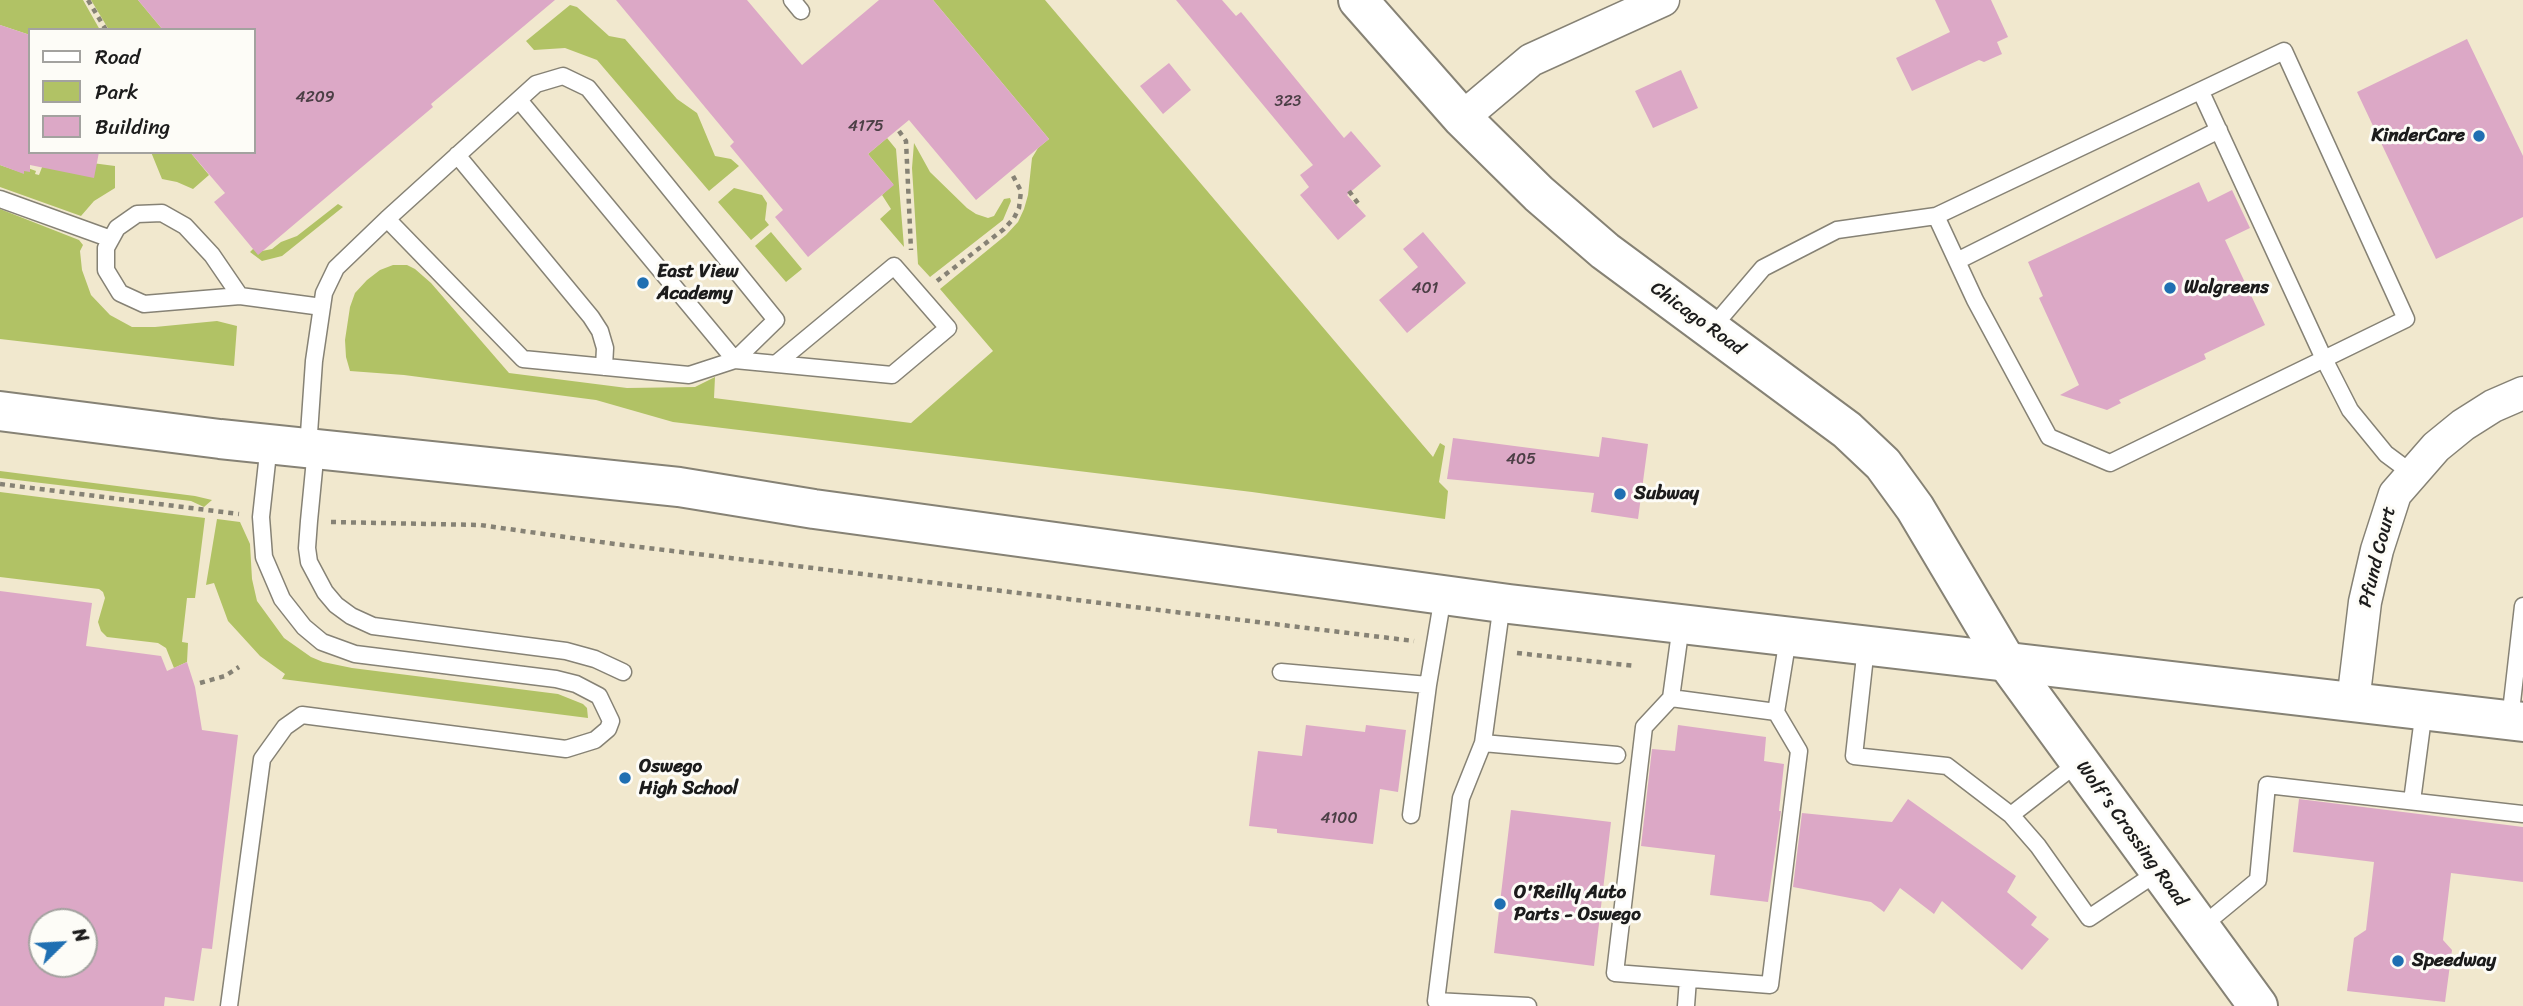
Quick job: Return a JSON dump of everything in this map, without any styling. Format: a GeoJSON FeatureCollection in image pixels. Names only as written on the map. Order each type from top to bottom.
{"type":"FeatureCollection","features":[{"type":"Feature","properties":{"kind":"main road","name":"Chicago Road"},"geometry":{"type":"LineString","coordinates":[[1358,0],[1462,118],[1513,170],[1605,251],[1847,430],[1883,464],[1915,508],[2006,661]]}},
{"type":"Feature","properties":{"kind":"main road"},"geometry":{"type":"LineString","coordinates":[[0,411],[312,449],[680,487],[814,509],[1443,596],[2517,721]]}},
{"type":"Feature","properties":{"kind":"main road","name":"Wolf's Crossing Road"},"geometry":{"type":"LineString","coordinates":[[2006,661],[2258,1006]]}},
{"type":"Feature","properties":{"kind":"street"},"geometry":{"type":"LineString","coordinates":[[1462,118],[1531,60],[1662,0]]}},
{"type":"Feature","properties":{"kind":"street","name":"Pfund Court"},"geometry":{"type":"LineString","coordinates":[[2353,702],[2365,602],[2377,550],[2395,494],[2436,447],[2463,425],[2493,406],[2523,393]]}},
{"type":"Feature","properties":{"kind":"lane"},"geometry":{"type":"LineString","coordinates":[[1711,329],[1763,268],[1837,230],[1936,216],[2284,51],[2406,319],[2110,463],[2049,437],[1936,216]]}},
{"type":"Feature","properties":{"kind":"lane"},"geometry":{"type":"LineString","coordinates":[[622,672],[595,659],[566,651],[373,625],[351,616],[325,592],[309,562],[307,548],[314,361],[324,293],[336,268],[457,155],[536,85],[563,76],[588,88],[776,320],[735,360]]}},
{"type":"Feature","properties":{"kind":"lane"},"geometry":{"type":"LineString","coordinates":[[2201,92],[2350,410],[2386,454],[2413,474]]}},
{"type":"Feature","properties":{"kind":"lane"},"geometry":{"type":"LineString","coordinates":[[519,100],[735,360]]}},
{"type":"Feature","properties":{"kind":"lane"},"geometry":{"type":"LineString","coordinates":[[1957,261],[2219,130]]}},
{"type":"Feature","properties":{"kind":"lane"},"geometry":{"type":"LineString","coordinates":[[457,155],[591,317],[600,331],[604,367]]}},
{"type":"Feature","properties":{"kind":"lane"},"geometry":{"type":"LineString","coordinates":[[0,200],[111,239]]}},
{"type":"Feature","properties":{"kind":"lane"},"geometry":{"type":"LineString","coordinates":[[240,296],[212,255],[186,226],[162,213],[137,214],[117,228],[106,248],[106,270],[120,293],[144,304],[240,296],[322,307]]}},
{"type":"Feature","properties":{"kind":"lane"},"geometry":{"type":"LineString","coordinates":[[387,219],[523,359],[689,375],[735,360],[892,375],[948,328],[894,266],[776,363]]}},
{"type":"Feature","properties":{"kind":"lane"},"geometry":{"type":"LineString","coordinates":[[229,1006],[262,759],[285,727],[302,715],[566,749],[595,740],[608,729],[611,721],[599,696],[576,684],[556,679],[355,654],[322,642],[304,627],[282,599],[264,557],[261,517],[269,444]]}},
{"type":"Feature","properties":{"kind":"lane"},"geometry":{"type":"LineString","coordinates":[[1411,815],[1443,596]]}},
{"type":"Feature","properties":{"kind":"lane"},"geometry":{"type":"LineString","coordinates":[[1502,603],[1483,743],[1461,798],[1436,1000],[1528,1006]]}},
{"type":"Feature","properties":{"kind":"lane"},"geometry":{"type":"LineString","coordinates":[[2517,721],[2523,606]]}},
{"type":"Feature","properties":{"kind":"lane"},"geometry":{"type":"LineString","coordinates":[[1681,625],[1671,698],[1644,727],[1615,973],[1770,985],[1799,751],[1776,712],[1788,638]]}},
{"type":"Feature","properties":{"kind":"lane"},"geometry":{"type":"LineString","coordinates":[[1866,647],[1854,756],[1947,766],[2011,815],[2038,846],[2089,918],[2158,872]]}},
{"type":"Feature","properties":{"kind":"lane"},"geometry":{"type":"LineString","coordinates":[[1281,672],[1428,685]]}},
{"type":"Feature","properties":{"kind":"lane"},"geometry":{"type":"LineString","coordinates":[[1671,698],[1776,712]]}},
{"type":"Feature","properties":{"kind":"lane"},"geometry":{"type":"LineString","coordinates":[[2412,802],[2424,710]]}},
{"type":"Feature","properties":{"kind":"lane"},"geometry":{"type":"LineString","coordinates":[[1483,743],[1617,755]]}},
{"type":"Feature","properties":{"kind":"lane"},"geometry":{"type":"LineString","coordinates":[[2011,815],[2079,762]]}},
{"type":"Feature","properties":{"kind":"lane"},"geometry":{"type":"LineString","coordinates":[[2199,928],[2258,880],[2267,786],[2523,814]]}},
{"type":"Feature","properties":{"kind":"lane"},"geometry":{"type":"LineString","coordinates":[[1686,1006],[1688,979]]}},
{"type":"Feature","properties":{"kind":"path"},"geometry":{"type":"LineString","coordinates":[[88,0],[105,28]]}},
{"type":"Feature","properties":{"kind":"path"},"geometry":{"type":"LineString","coordinates":[[899,131],[906,141],[911,251]]}},
{"type":"Feature","properties":{"kind":"path"},"geometry":{"type":"LineString","coordinates":[[937,281],[1004,229],[1014,218],[1019,208],[1021,191],[1012,174]]}},
{"type":"Feature","properties":{"kind":"path"},"geometry":{"type":"LineString","coordinates":[[1349,191],[1360,206]]}},
{"type":"Feature","properties":{"kind":"path"},"geometry":{"type":"LineString","coordinates":[[0,485],[230,513]]}},
{"type":"Feature","properties":{"kind":"path"},"geometry":{"type":"LineString","coordinates":[[359,523],[480,525],[615,544],[1416,641]]}},
{"type":"Feature","properties":{"kind":"path"},"geometry":{"type":"LineString","coordinates":[[1523,653],[1635,666]]}},
{"type":"Feature","properties":{"kind":"path"},"geometry":{"type":"LineString","coordinates":[[200,683],[225,676],[239,667]]}},
{"type":"Feature","properties":{"kind":"green space"},"geometry":{"type":"Polygon","coordinates":[[[0,0],[83,0],[99,28],[28,28],[28,34],[0,25],[0,0]]]}},
{"type":"Feature","properties":{"kind":"green space"},"geometry":{"type":"Polygon","coordinates":[[[91,0],[138,0],[161,28],[108,28],[91,0]]]}},
{"type":"Feature","properties":{"kind":"green space"},"geometry":{"type":"Polygon","coordinates":[[[933,0],[1045,0],[1433,457],[1440,443],[1445,446],[1439,482],[1448,491],[1445,519],[1252,492],[673,422],[596,400],[404,375],[350,371],[345,340],[355,293],[380,270],[393,265],[407,265],[431,283],[509,373],[627,388],[695,387],[715,377],[714,398],[911,423],[993,351],[940,289],[1018,222],[1028,195],[1032,158],[1038,148],[1049,139],[933,0]]]}},
{"type":"Feature","properties":{"kind":"green space"},"geometry":{"type":"Polygon","coordinates":[[[570,5],[577,7],[609,36],[625,39],[677,99],[697,113],[715,156],[731,159],[739,166],[709,191],[597,60],[565,48],[534,50],[526,41],[570,5]]]}},
{"type":"Feature","properties":{"kind":"green space"},"geometry":{"type":"Polygon","coordinates":[[[887,138],[896,149],[904,247],[880,219],[891,209],[882,195],[893,184],[868,154],[887,138]]]}},
{"type":"Feature","properties":{"kind":"green space"},"geometry":{"type":"Polygon","coordinates":[[[914,143],[930,172],[976,214],[988,218],[994,216],[1004,199],[1010,198],[1011,201],[1003,220],[930,277],[918,264],[912,168],[914,143]]]}},
{"type":"Feature","properties":{"kind":"green space"},"geometry":{"type":"Polygon","coordinates":[[[152,154],[192,154],[209,175],[193,189],[162,179],[152,154]]]}},
{"type":"Feature","properties":{"kind":"green space"},"geometry":{"type":"Polygon","coordinates":[[[46,157],[115,166],[115,188],[94,201],[81,216],[0,187],[0,165],[23,173],[25,167],[39,175],[46,157]]]}},
{"type":"Feature","properties":{"kind":"green space"},"geometry":{"type":"Polygon","coordinates":[[[734,188],[762,195],[767,203],[765,220],[769,225],[751,240],[718,202],[734,188]]]}},
{"type":"Feature","properties":{"kind":"green space"},"geometry":{"type":"Polygon","coordinates":[[[338,204],[343,207],[282,256],[262,261],[250,252],[253,249],[272,249],[297,236],[338,204]]]}},
{"type":"Feature","properties":{"kind":"green space"},"geometry":{"type":"Polygon","coordinates":[[[0,209],[79,240],[83,245],[80,251],[82,270],[91,295],[110,315],[132,327],[217,321],[237,326],[234,366],[0,339],[0,209]]]}},
{"type":"Feature","properties":{"kind":"green space"},"geometry":{"type":"Polygon","coordinates":[[[771,232],[802,269],[786,282],[755,246],[771,232]]]}},
{"type":"Feature","properties":{"kind":"green space"},"geometry":{"type":"Polygon","coordinates":[[[0,471],[212,500],[204,507],[191,501],[0,478],[0,471]]]}},
{"type":"Feature","properties":{"kind":"green space"},"geometry":{"type":"Polygon","coordinates":[[[0,492],[205,518],[195,598],[187,598],[182,642],[188,643],[187,662],[174,668],[166,648],[158,643],[107,637],[98,622],[105,598],[99,589],[0,577],[0,492]]]}},
{"type":"Feature","properties":{"kind":"green space"},"geometry":{"type":"Polygon","coordinates":[[[217,519],[240,522],[250,544],[252,579],[257,601],[284,638],[311,657],[352,668],[558,694],[583,704],[587,708],[588,718],[282,679],[285,674],[260,656],[228,621],[214,583],[206,585],[217,519]]]}},
{"type":"Feature","properties":{"kind":"building"},"geometry":{"type":"Polygon","coordinates":[[[138,0],[555,0],[258,255],[214,202],[225,193],[192,154],[256,154],[256,28],[161,28],[138,0]]]}},
{"type":"Feature","properties":{"kind":"building"},"geometry":{"type":"Polygon","coordinates":[[[616,0],[747,0],[802,65],[879,0],[933,0],[1049,139],[976,200],[909,120],[868,154],[894,185],[808,257],[775,217],[783,210],[730,146],[734,142],[616,0]]]}},
{"type":"Feature","properties":{"kind":"building"},"geometry":{"type":"Polygon","coordinates":[[[1176,0],[1222,0],[1236,16],[1241,12],[1344,138],[1351,131],[1381,166],[1347,195],[1366,216],[1338,240],[1300,195],[1309,187],[1300,175],[1313,165],[1176,0]]]}},
{"type":"Feature","properties":{"kind":"building"},"geometry":{"type":"Polygon","coordinates":[[[1935,0],[1991,0],[2008,37],[1997,42],[2002,54],[1984,62],[1979,60],[1912,91],[1896,58],[1950,32],[1935,0]]]}},
{"type":"Feature","properties":{"kind":"building"},"geometry":{"type":"Polygon","coordinates":[[[0,25],[28,34],[28,154],[99,154],[94,178],[30,165],[30,172],[24,171],[24,174],[0,165],[0,25]]]}},
{"type":"Feature","properties":{"kind":"building"},"geometry":{"type":"Polygon","coordinates":[[[2467,39],[2523,156],[2523,217],[2436,259],[2357,92],[2467,39]]]}},
{"type":"Feature","properties":{"kind":"building"},"geometry":{"type":"Polygon","coordinates":[[[1169,63],[1191,90],[1163,114],[1140,86],[1169,63]]]}},
{"type":"Feature","properties":{"kind":"building"},"geometry":{"type":"Polygon","coordinates":[[[1681,70],[1698,108],[1653,128],[1635,91],[1681,70]]]}},
{"type":"Feature","properties":{"kind":"building"},"geometry":{"type":"Polygon","coordinates":[[[2199,182],[2208,202],[2232,190],[2250,228],[2225,240],[2265,325],[2204,354],[2206,359],[2119,400],[2121,403],[2107,410],[2060,395],[2079,385],[2039,298],[2043,296],[2028,262],[2199,182]]]}},
{"type":"Feature","properties":{"kind":"building"},"geometry":{"type":"Polygon","coordinates":[[[1423,232],[1466,283],[1407,333],[1379,300],[1418,267],[1403,249],[1423,232]]]}},
{"type":"Feature","properties":{"kind":"building"},"geometry":{"type":"Polygon","coordinates":[[[1602,437],[1648,444],[1638,519],[1591,512],[1594,493],[1447,479],[1453,438],[1599,457],[1602,437]]]}},
{"type":"Feature","properties":{"kind":"building"},"geometry":{"type":"Polygon","coordinates":[[[0,591],[92,603],[86,646],[161,656],[167,671],[187,662],[195,687],[202,730],[238,735],[212,949],[202,948],[194,1001],[165,997],[164,1006],[0,1006],[0,591]]]}},
{"type":"Feature","properties":{"kind":"building"},"geometry":{"type":"Polygon","coordinates":[[[1306,725],[1365,732],[1366,725],[1406,730],[1398,792],[1380,789],[1373,844],[1277,833],[1277,829],[1249,826],[1258,751],[1302,756],[1306,725]]]}},
{"type":"Feature","properties":{"kind":"building"},"geometry":{"type":"Polygon","coordinates":[[[1678,725],[1766,737],[1764,761],[1784,764],[1781,811],[1768,902],[1710,895],[1715,855],[1641,846],[1652,749],[1675,751],[1678,725]]]}},
{"type":"Feature","properties":{"kind":"building"},"geometry":{"type":"Polygon","coordinates":[[[1908,799],[2016,876],[2007,892],[2037,917],[2031,925],[2049,939],[2022,970],[1942,901],[1934,914],[1900,888],[1884,912],[1871,902],[1793,887],[1802,813],[1892,822],[1908,799]]]}},
{"type":"Feature","properties":{"kind":"building"},"geometry":{"type":"Polygon","coordinates":[[[2299,799],[2523,827],[2523,882],[2451,873],[2443,940],[2452,950],[2445,1002],[2347,991],[2354,938],[2366,930],[2374,862],[2293,852],[2299,799]]]}},
{"type":"Feature","properties":{"kind":"building"},"geometry":{"type":"Polygon","coordinates":[[[1511,810],[1611,822],[1594,966],[1494,953],[1511,810]]]}},
{"type":"Feature","properties":{"kind":"place","name":"KinderCare"},"geometry":{"type":"Point","coordinates":[2479,136]}},
{"type":"Feature","properties":{"kind":"place","name":"East View Academy"},"geometry":{"type":"Point","coordinates":[643,283]}},
{"type":"Feature","properties":{"kind":"place","name":"Walgreens"},"geometry":{"type":"Point","coordinates":[2170,288]}},
{"type":"Feature","properties":{"kind":"place","name":"Subway"},"geometry":{"type":"Point","coordinates":[1620,494]}},
{"type":"Feature","properties":{"kind":"place","name":"Oswego High School"},"geometry":{"type":"Point","coordinates":[625,778]}},
{"type":"Feature","properties":{"kind":"place","name":"O'Reilly Auto Parts - Oswego"},"geometry":{"type":"Point","coordinates":[1500,904]}},
{"type":"Feature","properties":{"kind":"place","name":"Speedway"},"geometry":{"type":"Point","coordinates":[2398,961]}}]}
